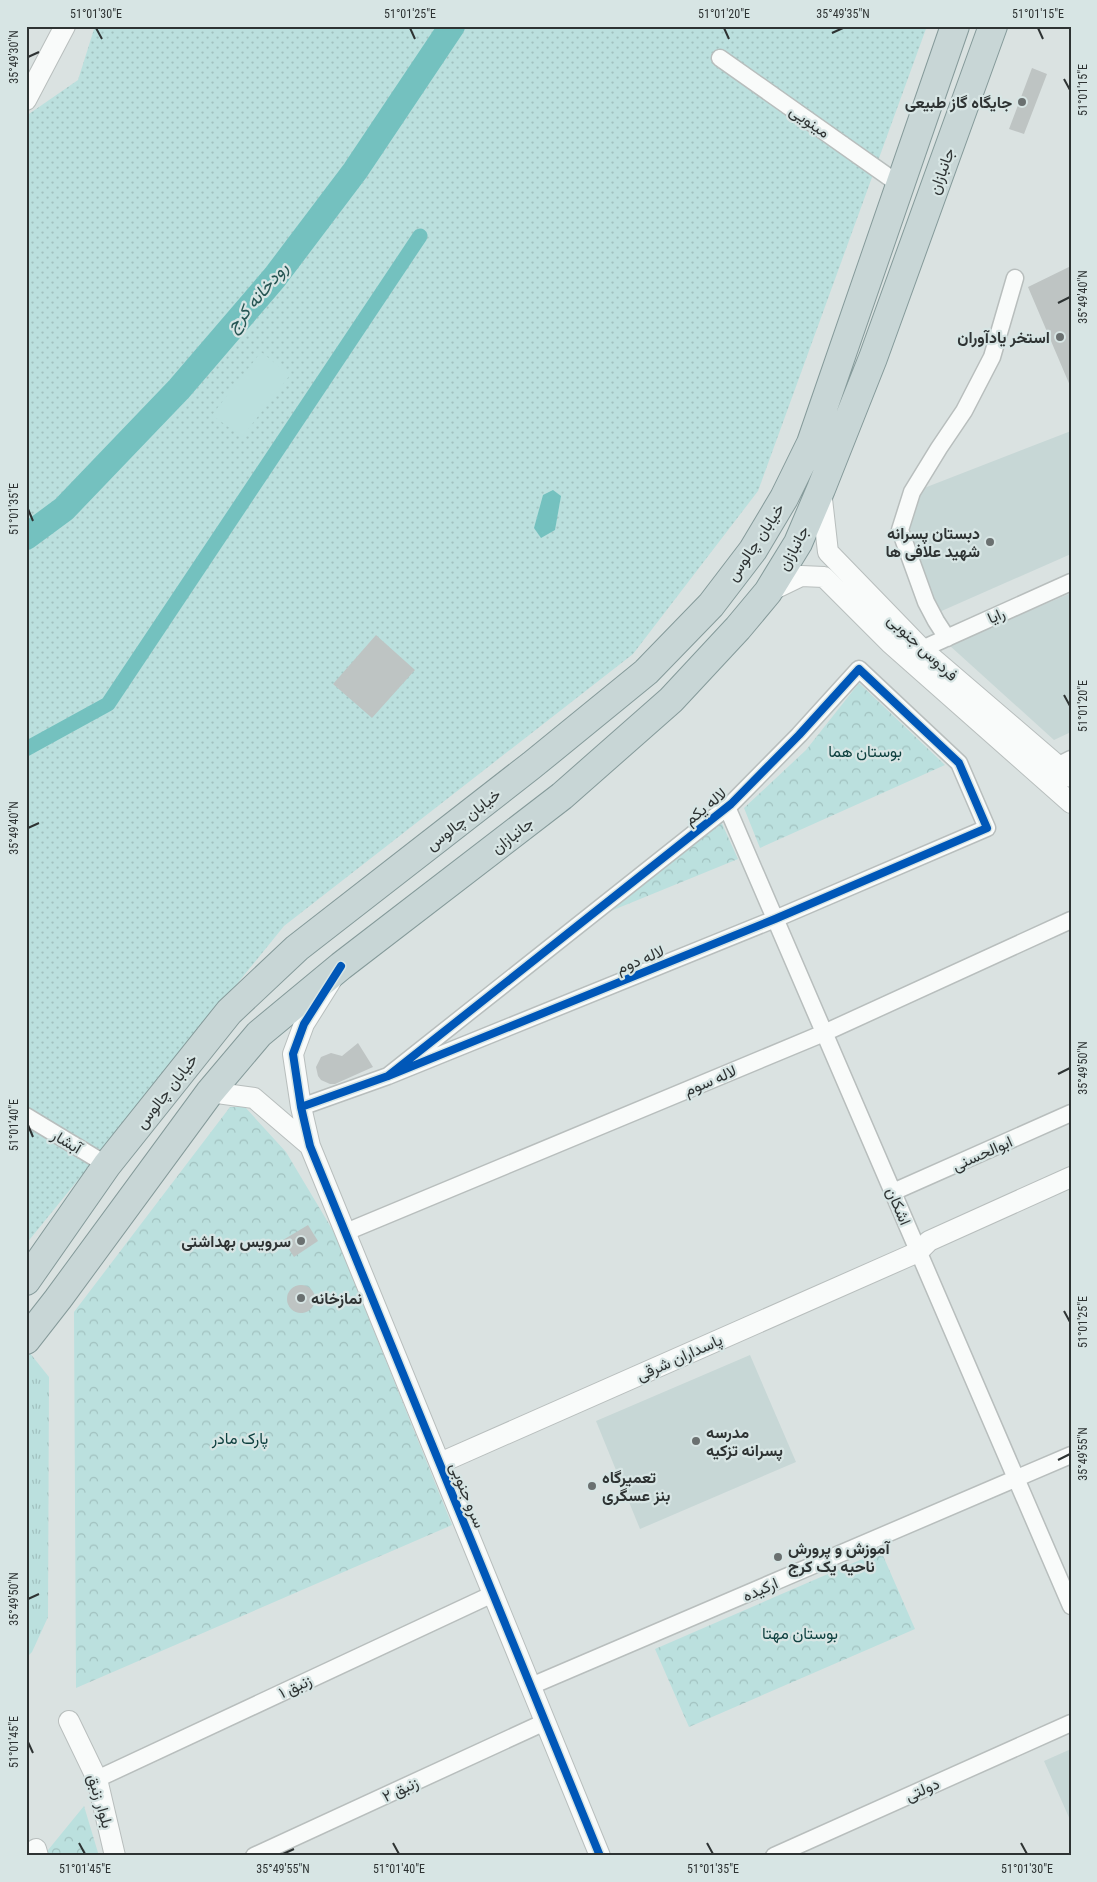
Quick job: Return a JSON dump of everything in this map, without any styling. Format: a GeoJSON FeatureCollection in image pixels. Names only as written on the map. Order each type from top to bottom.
{"type":"FeatureCollection","features":[{"type":"Feature","properties":{"kind":"highway","name":"جانبازان"},"geometry":{"type":"LineString","coordinates":[[852,328],[955,26]]}},
{"type":"Feature","properties":{"kind":"highway","name":"جانبازان"},"geometry":{"type":"LineString","coordinates":[[341,966],[562,796],[672,700],[768,592],[798,543],[821,489],[873,358],[993,26]]}},
{"type":"Feature","properties":{"kind":"highway","name":"خیابان چالوس"},"geometry":{"type":"LineString","coordinates":[[26,1282],[107,1165],[236,1005],[297,948],[532,765],[646,672],[712,605],[753,550],[784,498],[811,443],[852,328]]}},
{"type":"Feature","properties":{"kind":"highway"},"geometry":{"type":"LineString","coordinates":[[532,765],[562,796]]}},
{"type":"Feature","properties":{"kind":"highway"},"geometry":{"type":"LineString","coordinates":[[26,1340],[64,1292],[210,1092],[259,1034],[341,966]]}},
{"type":"Feature","properties":{"kind":"street"},"geometry":{"type":"LineString","coordinates":[[26,100],[66,26]]}},
{"type":"Feature","properties":{"kind":"street","name":"مینویی"},"geometry":{"type":"LineString","coordinates":[[720,58],[900,185]]}},
{"type":"Feature","properties":{"kind":"street"},"geometry":{"type":"LineString","coordinates":[[947,638],[926,602],[900,530],[912,492],[938,448],[964,411],[992,357],[1015,278]]}},
{"type":"Feature","properties":{"kind":"street","name":"فردوس جنوبی"},"geometry":{"type":"LineString","coordinates":[[821,489],[828,552],[922,649],[1067,767]]}},
{"type":"Feature","properties":{"kind":"street","name":"فردوس جنوبی"},"geometry":{"type":"LineString","coordinates":[[768,592],[801,576],[824,577],[890,642],[1071,802]]}},
{"type":"Feature","properties":{"kind":"street","name":"رایا"},"geometry":{"type":"LineString","coordinates":[[922,649],[1071,582]]}},
{"type":"Feature","properties":{"kind":"street","name":"لاله یکم"},"geometry":{"type":"LineString","coordinates":[[388,1076],[727,807],[800,735],[859,669],[959,762],[987,828]]}},
{"type":"Feature","properties":{"kind":"street","name":"اشکان"},"geometry":{"type":"LineString","coordinates":[[727,807],[1071,1606]]}},
{"type":"Feature","properties":{"kind":"street","name":"لاله دوم"},"geometry":{"type":"LineString","coordinates":[[301,1108],[388,1076],[775,919],[987,828]]}},
{"type":"Feature","properties":{"kind":"street","name":"لاله سوم"},"geometry":{"type":"LineString","coordinates":[[346,1232],[824,1033],[1071,920]]}},
{"type":"Feature","properties":{"kind":"street","name":"سرو جنوبی"},"geometry":{"type":"LineString","coordinates":[[341,966],[304,1024],[293,1054],[301,1108],[310,1146],[600,1856]]}},
{"type":"Feature","properties":{"kind":"street"},"geometry":{"type":"LineString","coordinates":[[210,1092],[254,1098],[310,1146]]}},
{"type":"Feature","properties":{"kind":"street","name":"ابوالحسنی"},"geometry":{"type":"LineString","coordinates":[[893,1192],[1071,1113]]}},
{"type":"Feature","properties":{"kind":"street","name":"آبشار"},"geometry":{"type":"LineString","coordinates":[[26,1116],[107,1165]]}},
{"type":"Feature","properties":{"kind":"street","name":"پاسداران شرقی"},"geometry":{"type":"LineString","coordinates":[[440,1463],[918,1252],[929,1241],[1071,1177]]}},
{"type":"Feature","properties":{"kind":"street","name":"پاسداران شرقی"},"geometry":{"type":"LineString","coordinates":[[918,1252],[931,1252],[1071,1192]]}},
{"type":"Feature","properties":{"kind":"street","name":"ارکیده"},"geometry":{"type":"LineString","coordinates":[[530,1686],[1071,1455]]}},
{"type":"Feature","properties":{"kind":"street","name":"زنبق ۱"},"geometry":{"type":"LineString","coordinates":[[97,1779],[493,1594]]}},
{"type":"Feature","properties":{"kind":"street","name":"بلوار زنبق"},"geometry":{"type":"LineString","coordinates":[[69,1721],[97,1779],[115,1856]]}},
{"type":"Feature","properties":{"kind":"street","name":"زنبق ۲"},"geometry":{"type":"LineString","coordinates":[[254,1856],[545,1722]]}},
{"type":"Feature","properties":{"kind":"street","name":"دولتی"},"geometry":{"type":"LineString","coordinates":[[774,1856],[1071,1723]]}},
{"type":"Feature","properties":{"kind":"shaded area","name":"دبستان پسرانه شهید علافی ها"},"geometry":{"type":"Polygon","coordinates":[[[1071,431],[1071,554],[937,613],[905,530],[919,490],[1071,431]]]}},
{"type":"Feature","properties":{"kind":"shaded area"},"geometry":{"type":"Polygon","coordinates":[[[1071,593],[1071,732],[1054,740],[949,645],[1071,593]]]}},
{"type":"Feature","properties":{"kind":"shaded area","name":"مدرسه پسرانه تزکیه"},"geometry":{"type":"Polygon","coordinates":[[[750,1355],[796,1462],[640,1529],[596,1421],[750,1355]]]}},
{"type":"Feature","properties":{"kind":"shaded area"},"geometry":{"type":"Polygon","coordinates":[[[1071,1749],[1071,1822],[1044,1761],[1071,1749]]]}},
{"type":"Feature","properties":{"kind":"green space"},"geometry":{"type":"Polygon","coordinates":[[[95,26],[927,26],[758,491],[633,654],[284,926],[26,1244],[26,116],[78,80],[95,26]]]}},
{"type":"Feature","properties":{"kind":"green space"},"geometry":{"type":"Polygon","coordinates":[[[261,352],[290,375],[242,437],[212,415],[261,352]]]}},
{"type":"Feature","properties":{"kind":"green space","name":"بوستان هما"},"geometry":{"type":"Polygon","coordinates":[[[859,683],[945,765],[760,848],[744,808],[806,750],[859,683]]]}},
{"type":"Feature","properties":{"kind":"green space"},"geometry":{"type":"Polygon","coordinates":[[[719,817],[738,859],[579,924],[719,817]]]}},
{"type":"Feature","properties":{"kind":"green space","name":"پارک مادر"},"geometry":{"type":"Polygon","coordinates":[[[230,1107],[245,1107],[286,1152],[335,1234],[452,1525],[76,1688],[74,1312],[230,1107]]]}},
{"type":"Feature","properties":{"kind":"green space"},"geometry":{"type":"Polygon","coordinates":[[[29,1352],[49,1377],[48,1617],[32,1652],[26,1658],[26,1400],[29,1352]]]}},
{"type":"Feature","properties":{"kind":"green space","name":"بوستان مهتا"},"geometry":{"type":"Polygon","coordinates":[[[881,1551],[915,1629],[689,1727],[655,1649],[881,1551]]]}},
{"type":"Feature","properties":{"kind":"green space"},"geometry":{"type":"Polygon","coordinates":[[[84,1806],[99,1856],[44,1856],[44,1855],[84,1806]]]}},
{"type":"Feature","properties":{"kind":"water"},"geometry":{"type":"Polygon","coordinates":[[[553,490],[561,496],[555,530],[541,538],[534,528],[543,495],[553,490]]]}},
{"type":"Feature","properties":{"kind":"building"},"geometry":{"type":"Polygon","coordinates":[[[1032,68],[1047,74],[1024,134],[1009,129],[1032,68]]]}},
{"type":"Feature","properties":{"kind":"building","name":"استخر یادآوران"},"geometry":{"type":"Polygon","coordinates":[[[1071,266],[1071,388],[1028,287],[1071,266]]]}},
{"type":"Feature","properties":{"kind":"building"},"geometry":{"type":"Polygon","coordinates":[[[376,635],[415,670],[372,718],[333,684],[376,635]]]}},
{"type":"Feature","properties":{"kind":"building"},"geometry":{"type":"Polygon","coordinates":[[[358,1043],[373,1067],[335,1084],[321,1080],[316,1067],[321,1057],[331,1053],[342,1056],[358,1043]]]}},
{"type":"Feature","properties":{"kind":"building","name":"سرویس بهداشتی"},"geometry":{"type":"Polygon","coordinates":[[[308,1225],[318,1241],[294,1257],[283,1240],[308,1225]]]}},
{"type":"Feature","properties":{"kind":"building","name":"نمازخانه"},"geometry":{"type":"Polygon","coordinates":[[[301,1285],[311,1289],[315,1299],[311,1309],[301,1313],[291,1309],[287,1299],[291,1289],[301,1285]]]}},
{"type":"Feature","properties":{"kind":"waterway","name":"رودخانه کرج"},"geometry":{"type":"LineString","coordinates":[[26,537],[64,509],[179,389],[275,277],[355,171],[452,26]]}},
{"type":"Feature","properties":{"kind":"waterway"},"geometry":{"type":"LineString","coordinates":[[26,749],[108,704],[420,236]]}},
{"type":"Feature","properties":{"kind":"cycle path"},"geometry":{"type":"LineString","coordinates":[[301,1107],[388,1076],[775,919],[987,828],[959,763],[859,669],[799,735],[731,804],[388,1076]]}},
{"type":"Feature","properties":{"kind":"cycle path"},"geometry":{"type":"LineString","coordinates":[[341,966],[304,1024],[293,1054],[301,1107],[310,1146],[600,1856]]}},
{"type":"Feature","properties":{"kind":"place","name":"جایگاه گاز طبیعی"},"geometry":{"type":"Point","coordinates":[1022,102]}},
{"type":"Feature","properties":{"kind":"place","name":"استخر یادآوران"},"geometry":{"type":"Point","coordinates":[1060,337]}},
{"type":"Feature","properties":{"kind":"place","name":"دبستان پسرانه شهید علافی ها"},"geometry":{"type":"Point","coordinates":[990,542]}},
{"type":"Feature","properties":{"kind":"place","name":"سرویس بهداشتی"},"geometry":{"type":"Point","coordinates":[301,1241]}},
{"type":"Feature","properties":{"kind":"place","name":"نمازخانه"},"geometry":{"type":"Point","coordinates":[301,1298]}},
{"type":"Feature","properties":{"kind":"place","name":"مدرسه پسرانه تزکیه"},"geometry":{"type":"Point","coordinates":[696,1441]}},
{"type":"Feature","properties":{"kind":"place","name":"تعمیرگاه بنز عسگری"},"geometry":{"type":"Point","coordinates":[592,1486]}},
{"type":"Feature","properties":{"kind":"place","name":"آموزش و پرورش ناحیه یک کرج"},"geometry":{"type":"Point","coordinates":[778,1557]}}]}
